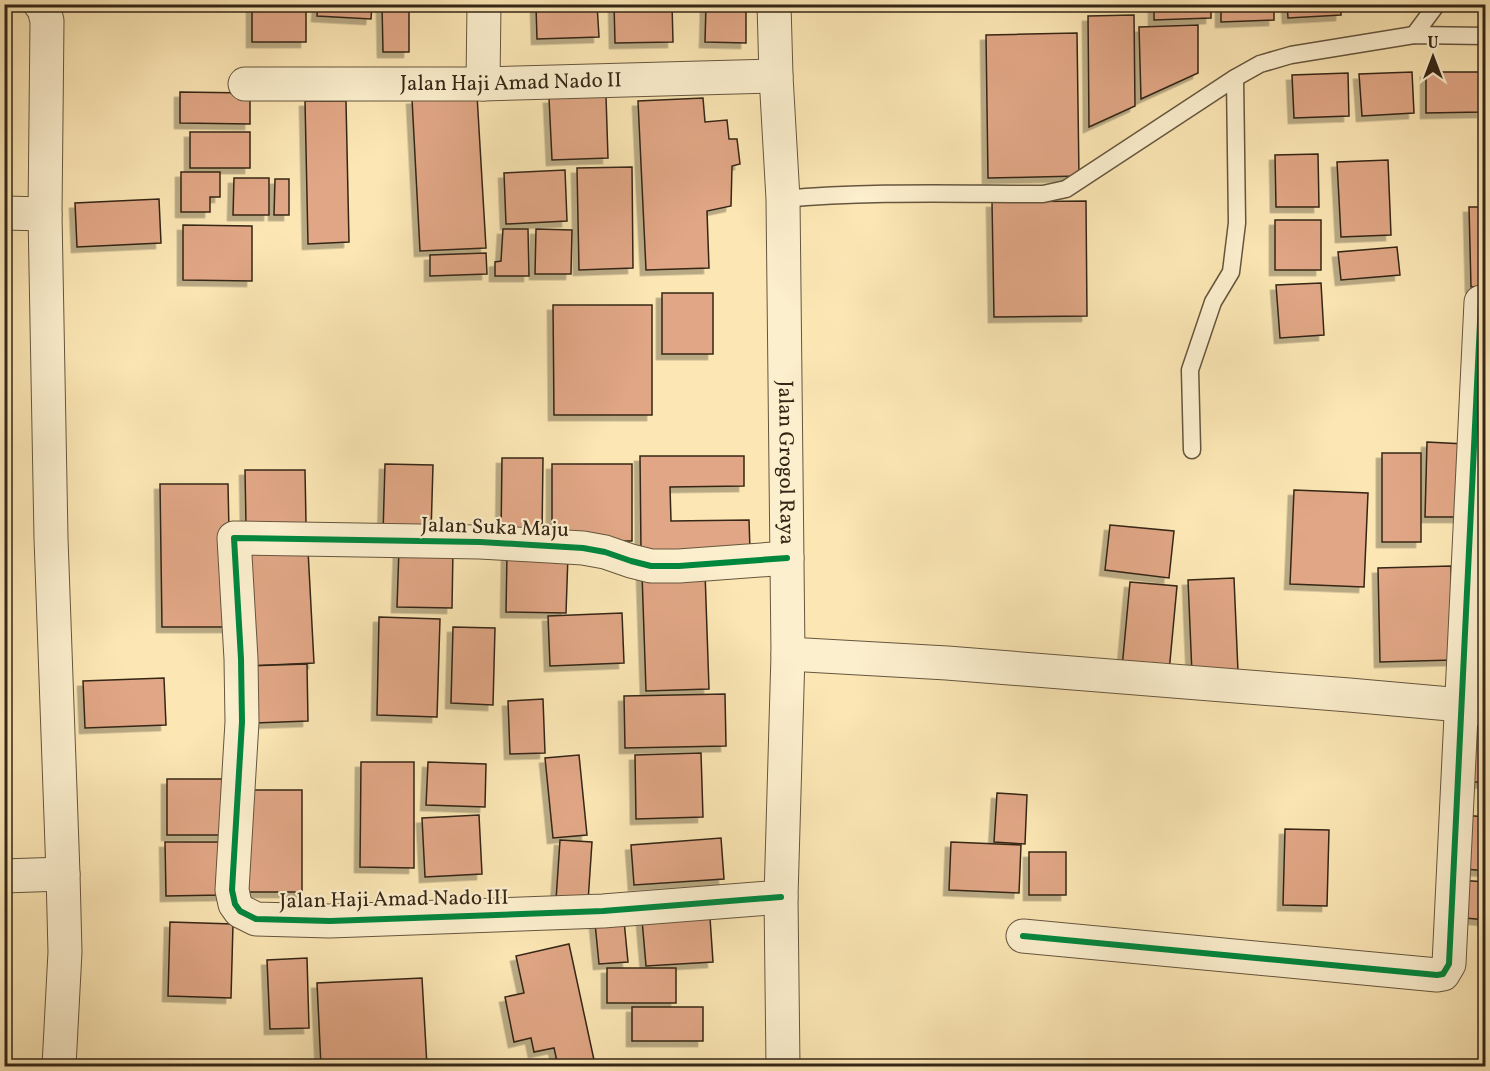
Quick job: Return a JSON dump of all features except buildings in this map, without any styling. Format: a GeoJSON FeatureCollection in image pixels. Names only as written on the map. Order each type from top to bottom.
{"type":"FeatureCollection","features":[{"type":"Feature","properties":{"kind":"street"},"geometry":{"type":"LineString","coordinates":[[40,4],[47,21],[45,214],[51,538],[65,952],[59,1066]]}},
{"type":"Feature","properties":{"kind":"street"},"geometry":{"type":"LineString","coordinates":[[483,84],[484,4]]}},
{"type":"Feature","properties":{"kind":"street","name":"Jalan Grogol Raya"},"geometry":{"type":"LineString","coordinates":[[774,4],[783,199],[788,654],[781,897],[783,1066]]}},
{"type":"Feature","properties":{"kind":"street","name":"Jalan Haji Amad Nado II"},"geometry":{"type":"LineString","coordinates":[[245,84],[483,84],[776,76]]}},
{"type":"Feature","properties":{"kind":"street"},"geometry":{"type":"LineString","coordinates":[[4,213],[45,214]]}},
{"type":"Feature","properties":{"kind":"street"},"geometry":{"type":"LineString","coordinates":[[1023,936],[1413,973],[1443,974],[1447,970],[1473,707],[1481,302]]}},
{"type":"Feature","properties":{"kind":"street","name":"Jalan Suka Maju"},"geometry":{"type":"LineString","coordinates":[[234,538],[480,542],[543,546],[594,550],[651,566],[787,558]]}},
{"type":"Feature","properties":{"kind":"street","name":"Jalan Haji Amad Nado III"},"geometry":{"type":"LineString","coordinates":[[234,538],[242,722],[232,890],[235,904],[240,911],[256,919],[330,921],[603,911],[781,897]]}},
{"type":"Feature","properties":{"kind":"street"},"geometry":{"type":"LineString","coordinates":[[788,654],[947,663],[1473,707]]}},
{"type":"Feature","properties":{"kind":"street"},"geometry":{"type":"LineString","coordinates":[[4,876],[63,874]]}},
{"type":"Feature","properties":{"kind":"lane"},"geometry":{"type":"LineString","coordinates":[[1414,35],[1437,4]]}},
{"type":"Feature","properties":{"kind":"lane"},"geometry":{"type":"LineString","coordinates":[[783,199],[818,195],[1043,194],[1066,189],[1260,64],[1291,55],[1414,35],[1485,36]]}},
{"type":"Feature","properties":{"kind":"lane"},"geometry":{"type":"LineString","coordinates":[[1192,450],[1190,370],[1213,302],[1231,272],[1237,223],[1235,78]]}},
{"type":"Feature","properties":{"kind":"cycle path"},"geometry":{"type":"LineString","coordinates":[[1023,936],[1443,974],[1449,964],[1481,302]]}},
{"type":"Feature","properties":{"kind":"cycle path"},"geometry":{"type":"LineString","coordinates":[[781,897],[603,911],[330,921],[256,919],[240,911],[235,904],[232,890],[242,722],[234,538],[480,542],[583,548],[651,566],[787,558]]}}]}
